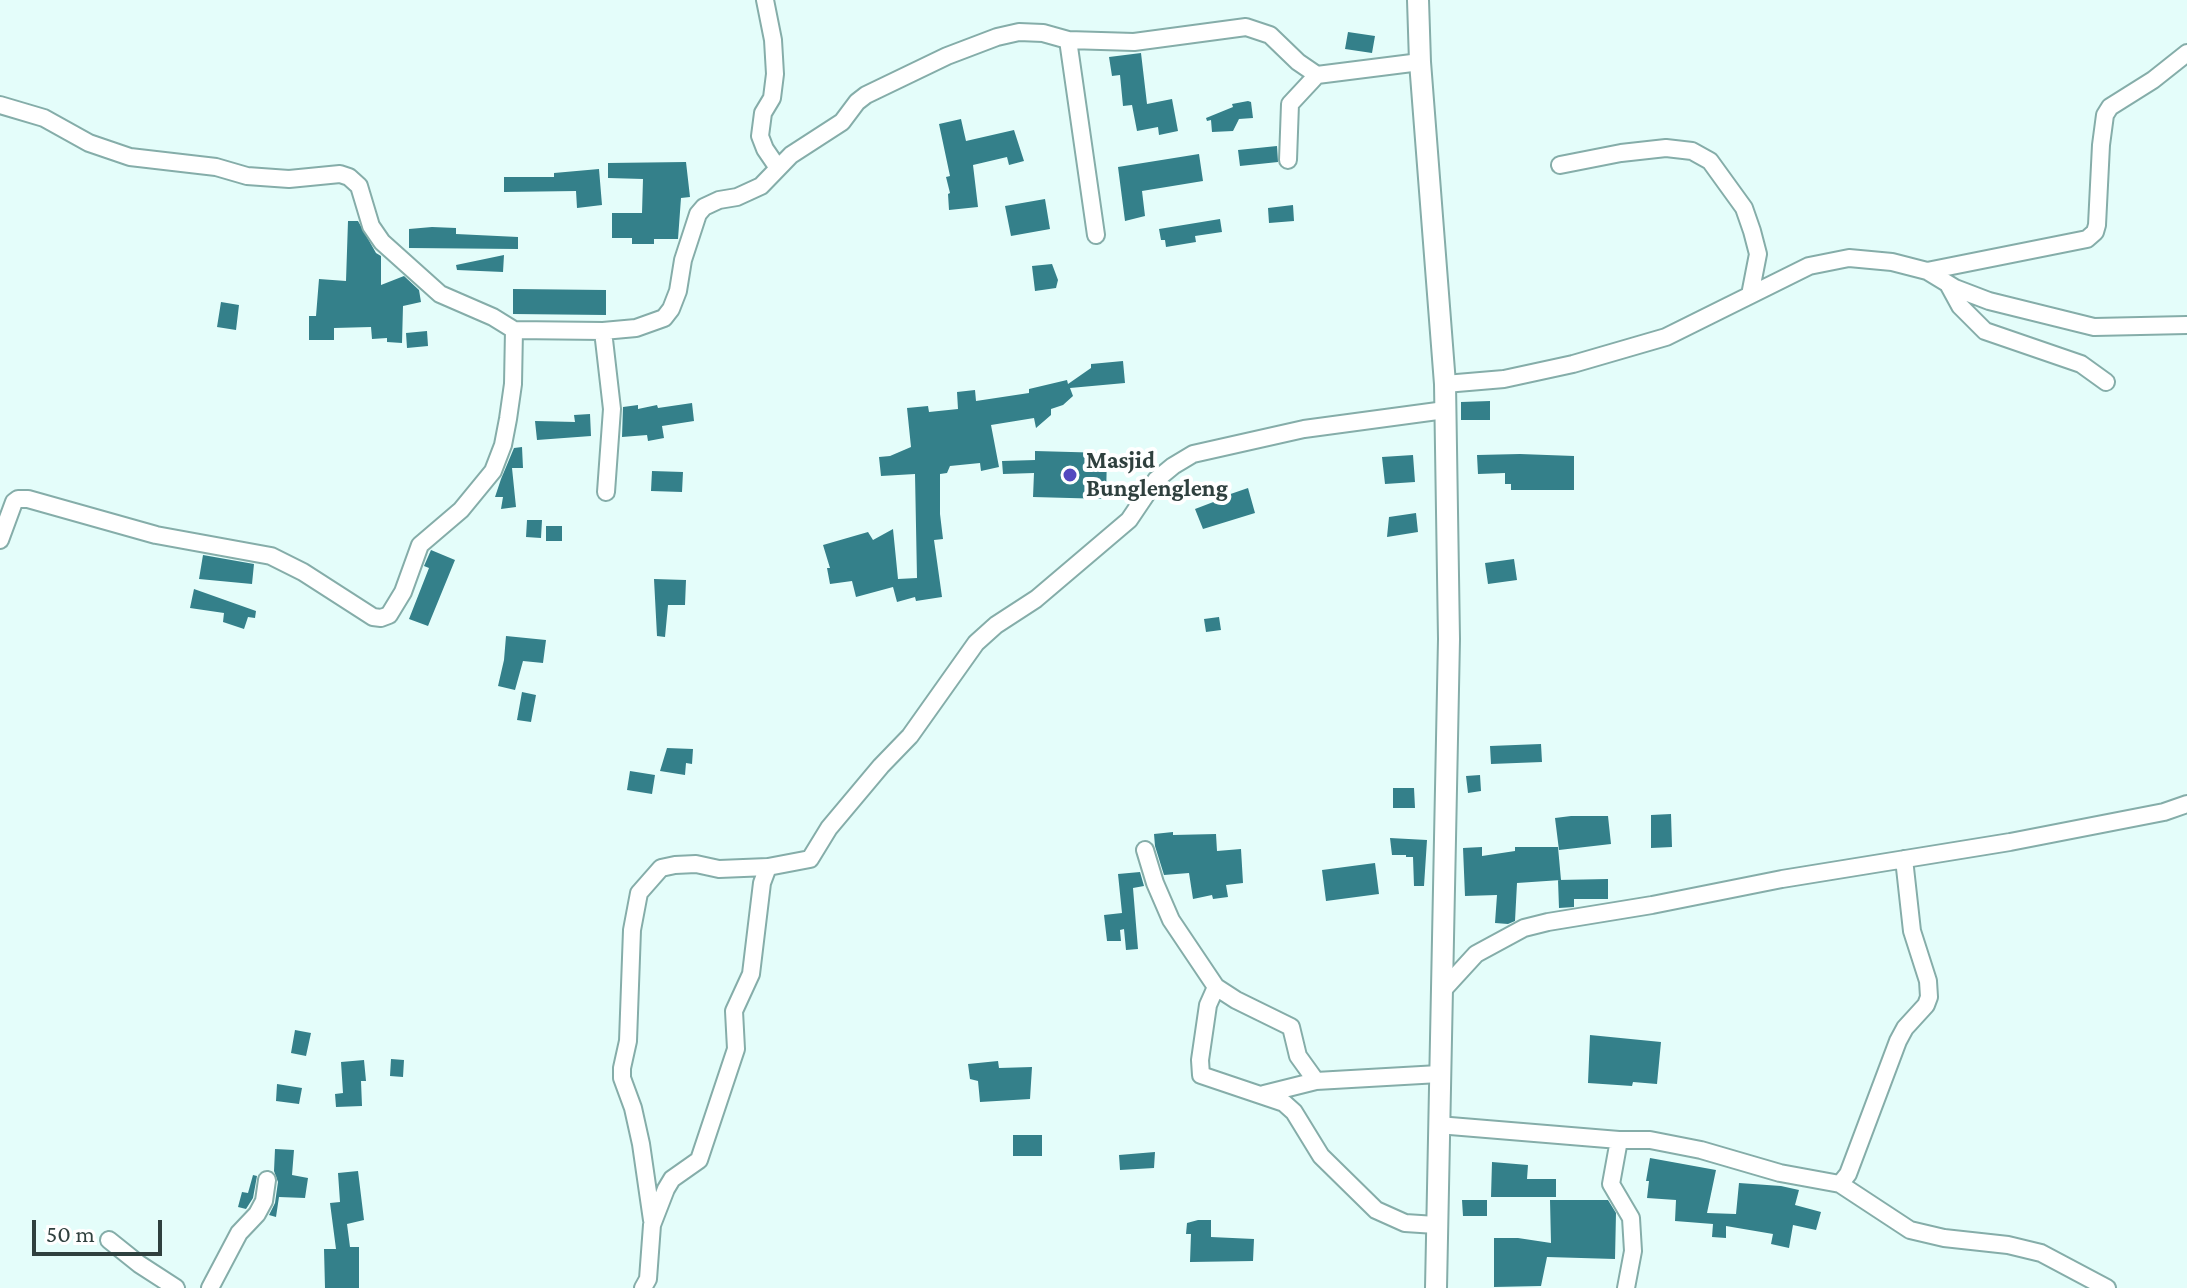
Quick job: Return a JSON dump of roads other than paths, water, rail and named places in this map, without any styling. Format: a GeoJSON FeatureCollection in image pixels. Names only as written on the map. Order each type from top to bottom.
{"type":"FeatureCollection","features":[{"type":"Feature","properties":{"kind":"street"},"geometry":{"type":"LineString","coordinates":[[765,0],[773,40],[775,74],[772,98],[763,113],[760,136],[778,168]]}},
{"type":"Feature","properties":{"kind":"street"},"geometry":{"type":"LineString","coordinates":[[1418,0],[1445,384],[1449,639],[1436,1288]]}},
{"type":"Feature","properties":{"kind":"street"},"geometry":{"type":"LineString","coordinates":[[0,105],[44,118],[89,143],[130,157],[216,167],[247,176],[289,179],[340,174],[349,177],[359,186],[371,226],[382,242],[440,294],[493,317],[514,330],[603,331],[636,328],[664,318],[678,291],[683,260],[701,209],[754,190],[791,155],[835,127],[866,95],[947,56],[1019,32],[1043,33],[1068,40],[1134,42],[1246,27],[1270,35],[1298,62],[1317,75]]}},
{"type":"Feature","properties":{"kind":"street"},"geometry":{"type":"LineString","coordinates":[[1068,40],[1096,235]]}},
{"type":"Feature","properties":{"kind":"street"},"geometry":{"type":"LineString","coordinates":[[1927,271],[2079,243],[2092,236],[2097,225],[2105,115],[2110,107],[2153,80],[2187,53]]}},
{"type":"Feature","properties":{"kind":"street"},"geometry":{"type":"LineString","coordinates":[[1288,160],[1290,104],[1317,75],[1420,62]]}},
{"type":"Feature","properties":{"kind":"street"},"geometry":{"type":"LineString","coordinates":[[1560,165],[1666,148],[1692,151],[1710,161],[1744,208],[1752,231],[1758,254],[1750,295]]}},
{"type":"Feature","properties":{"kind":"street"},"geometry":{"type":"LineString","coordinates":[[1445,384],[1504,379],[1666,337],[1809,266],[1849,258],[1892,262],[1927,271],[1948,284],[1989,301],[2094,327],[2187,325]]}},
{"type":"Feature","properties":{"kind":"street"},"geometry":{"type":"LineString","coordinates":[[1948,284],[1960,306],[1985,331],[2081,364],[2106,382]]}},
{"type":"Feature","properties":{"kind":"street"},"geometry":{"type":"LineString","coordinates":[[0,540],[14,502],[28,499],[156,535],[271,556],[303,572],[373,617],[389,615],[403,592],[420,545],[461,510],[493,471],[503,445],[508,419],[513,384],[514,330]]}},
{"type":"Feature","properties":{"kind":"street"},"geometry":{"type":"LineString","coordinates":[[603,331],[612,409],[606,492]]}},
{"type":"Feature","properties":{"kind":"street"},"geometry":{"type":"LineString","coordinates":[[643,1288],[648,1279],[652,1225],[641,1144],[622,1068],[628,1041],[632,930],[639,893],[661,868],[696,864],[719,869],[768,867],[810,859],[829,828],[910,736],[976,643],[996,625],[1036,599],[1129,520],[1156,480],[1193,454],[1289,432],[1445,410]]}},
{"type":"Feature","properties":{"kind":"street"},"geometry":{"type":"LineString","coordinates":[[1443,990],[1476,954],[1524,928],[1782,879],[2026,839],[2164,812],[2187,804]]}},
{"type":"Feature","properties":{"kind":"street"},"geometry":{"type":"LineString","coordinates":[[1145,850],[1171,920],[1216,987],[1291,1027],[1298,1056],[1316,1081]]}},
{"type":"Feature","properties":{"kind":"street"},"geometry":{"type":"LineString","coordinates":[[1840,1184],[1862,1143],[1898,1041],[1929,997],[1928,981],[1912,931],[1904,859]]}},
{"type":"Feature","properties":{"kind":"street"},"geometry":{"type":"LineString","coordinates":[[652,1225],[672,1179],[699,1160],[707,1141],[736,1049],[734,1011],[751,974],[762,883],[768,867]]}},
{"type":"Feature","properties":{"kind":"street"},"geometry":{"type":"LineString","coordinates":[[1216,987],[1208,1005],[1200,1060],[1201,1075],[1276,1099],[1294,1112],[1321,1156],[1376,1210],[1405,1223],[1436,1225]]}},
{"type":"Feature","properties":{"kind":"street"},"geometry":{"type":"LineString","coordinates":[[1262,1095],[1316,1081],[1439,1074]]}},
{"type":"Feature","properties":{"kind":"street"},"geometry":{"type":"LineString","coordinates":[[1438,1125],[1650,1140],[1780,1173],[1840,1184],[1910,1230],[2041,1253],[2107,1288]]}},
{"type":"Feature","properties":{"kind":"street"},"geometry":{"type":"LineString","coordinates":[[1619,1140],[1611,1184],[1631,1218],[1633,1251],[1626,1288]]}},
{"type":"Feature","properties":{"kind":"street"},"geometry":{"type":"LineString","coordinates":[[210,1288],[239,1233],[257,1214],[264,1201],[267,1180]]}},
{"type":"Feature","properties":{"kind":"street"},"geometry":{"type":"LineString","coordinates":[[109,1240],[176,1288]]}},
{"type":"Feature","properties":{"kind":"place","name":"Masjid Bunglengleng"},"geometry":{"type":"Point","coordinates":[1070,475]}}]}
